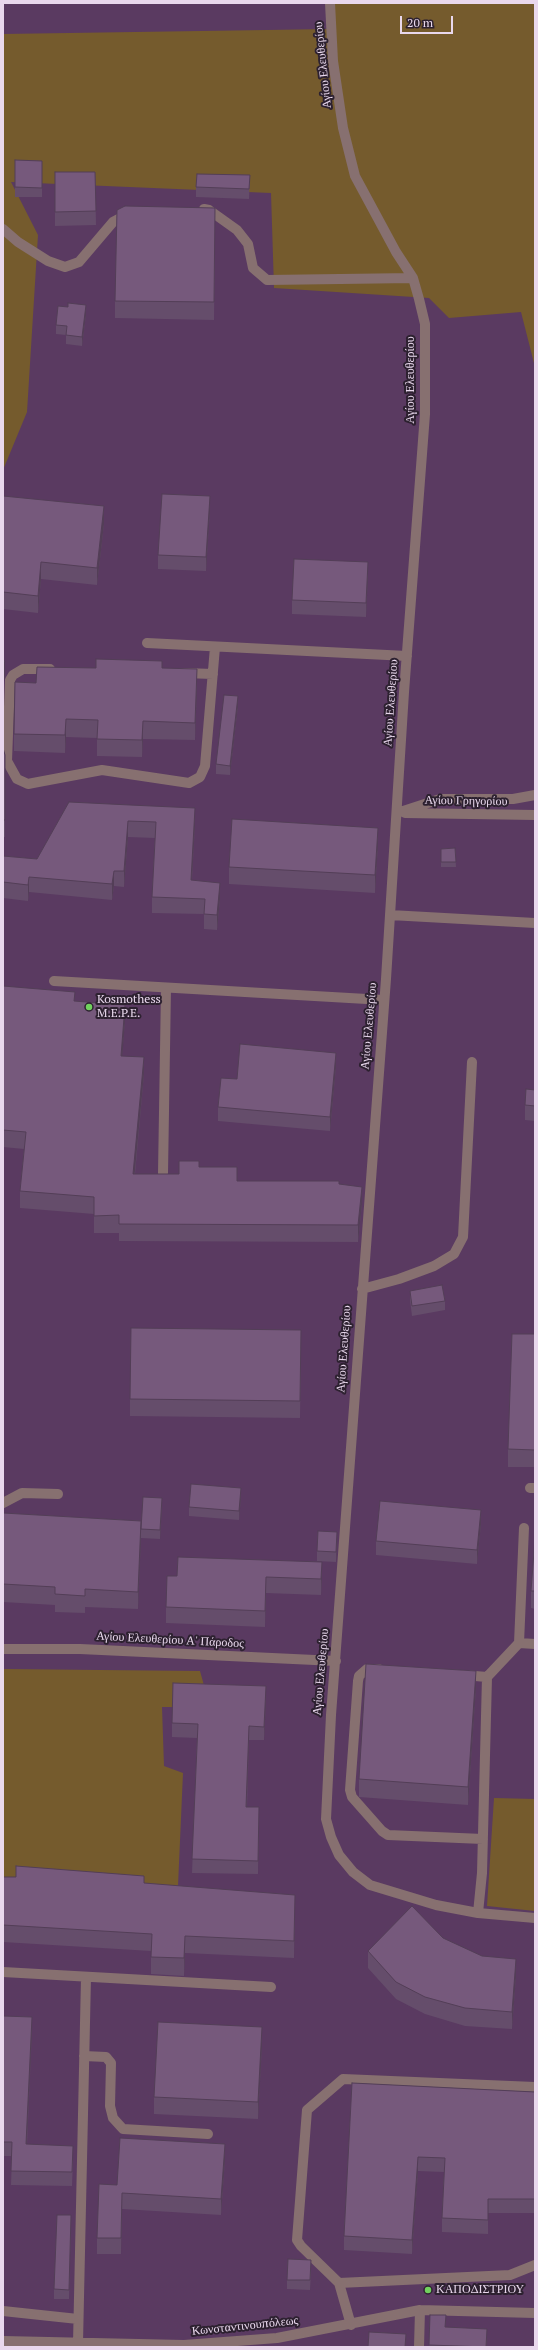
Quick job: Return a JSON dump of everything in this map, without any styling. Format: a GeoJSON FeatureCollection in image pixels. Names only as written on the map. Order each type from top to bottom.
{"type":"FeatureCollection","features":[{"type":"Feature","properties":{"kind":"street","name":"Αγίου Ελευθερίου"},"geometry":{"type":"LineString","coordinates":[[330,3],[334,61],[343,128],[355,176],[396,252],[413,278],[425,324],[425,414],[407,656],[398,813],[362,1289],[326,1800],[326,1819],[331,1837],[339,1855],[352,1872],[370,1885],[436,1905],[478,1912],[535,1918]]}},
{"type":"Feature","properties":{"kind":"street"},"geometry":{"type":"LineString","coordinates":[[194,209],[209,210],[237,230],[248,244],[253,268],[267,280],[413,278]]}},
{"type":"Feature","properties":{"kind":"street"},"geometry":{"type":"LineString","coordinates":[[3,229],[18,242],[48,261],[64,267],[79,262],[113,222],[136,210]]}},
{"type":"Feature","properties":{"kind":"street"},"geometry":{"type":"LineString","coordinates":[[147,643],[407,656]]}},
{"type":"Feature","properties":{"kind":"street"},"geometry":{"type":"LineString","coordinates":[[59,669],[23,669],[13,675],[10,680],[7,761],[14,774],[22,782],[33,783],[100,770],[183,783],[195,780],[203,772],[215,647]]}},
{"type":"Feature","properties":{"kind":"street"},"geometry":{"type":"LineString","coordinates":[[174,672],[213,674]]}},
{"type":"Feature","properties":{"kind":"street"},"geometry":{"type":"LineString","coordinates":[[398,813],[440,798],[513,798],[535,795]]}},
{"type":"Feature","properties":{"kind":"street","name":"Αγίου Γρηγορίου"},"geometry":{"type":"LineString","coordinates":[[398,813],[535,815]]}},
{"type":"Feature","properties":{"kind":"street"},"geometry":{"type":"LineString","coordinates":[[390,915],[535,923]]}},
{"type":"Feature","properties":{"kind":"street"},"geometry":{"type":"LineString","coordinates":[[54,981],[384,1000]]}},
{"type":"Feature","properties":{"kind":"street"},"geometry":{"type":"LineString","coordinates":[[163,1173],[166,988]]}},
{"type":"Feature","properties":{"kind":"street"},"geometry":{"type":"LineString","coordinates":[[362,1289],[399,1279],[434,1266],[454,1254],[463,1237],[472,1062]]}},
{"type":"Feature","properties":{"kind":"street"},"geometry":{"type":"LineString","coordinates":[[3,1503],[22,1493],[58,1494]]}},
{"type":"Feature","properties":{"kind":"street"},"geometry":{"type":"LineString","coordinates":[[478,1912],[483,1839],[487,1677],[520,1643],[524,1528]]}},
{"type":"Feature","properties":{"kind":"street"},"geometry":{"type":"LineString","coordinates":[[520,1643],[535,1644]]}},
{"type":"Feature","properties":{"kind":"street","name":"Αγίου Ελευθερίου Α' Πάροδος"},"geometry":{"type":"LineString","coordinates":[[3,1648],[80,1649],[336,1661]]}},
{"type":"Feature","properties":{"kind":"street"},"geometry":{"type":"LineString","coordinates":[[388,1670],[367,1669],[359,1676],[350,1790],[352,1797],[382,1831],[388,1834],[483,1839]]}},
{"type":"Feature","properties":{"kind":"street"},"geometry":{"type":"LineString","coordinates":[[449,1674],[487,1677]]}},
{"type":"Feature","properties":{"kind":"street"},"geometry":{"type":"LineString","coordinates":[[3,1972],[271,1987]]}},
{"type":"Feature","properties":{"kind":"street"},"geometry":{"type":"LineString","coordinates":[[78,2343],[86,1977]]}},
{"type":"Feature","properties":{"kind":"street"},"geometry":{"type":"LineString","coordinates":[[84,2056],[106,2057],[111,2063],[110,2106],[113,2118],[123,2129],[208,2134]]}},
{"type":"Feature","properties":{"kind":"street"},"geometry":{"type":"LineString","coordinates":[[351,2324],[339,2283],[301,2246],[297,2240],[307,2110],[344,2079],[535,2087]]}},
{"type":"Feature","properties":{"kind":"street"},"geometry":{"type":"LineString","coordinates":[[339,2283],[510,2275],[535,2265]]}},
{"type":"Feature","properties":{"kind":"street"},"geometry":{"type":"LineString","coordinates":[[419,2347],[420,2310]]}},
{"type":"Feature","properties":{"kind":"street","name":"Κωνσταντινουπόλεως"},"geometry":{"type":"LineString","coordinates":[[3,2341],[184,2345],[239,2344],[420,2310],[535,2313]]}},
{"type":"Feature","properties":{"kind":"street"},"geometry":{"type":"LineString","coordinates":[[3,2311],[78,2319]]}},
{"type":"Feature","properties":{"kind":"shaded area"},"geometry":{"type":"Polygon","coordinates":[[[3,3],[535,3],[535,2347],[3,2347],[3,3]]]}},
{"type":"Feature","properties":{"kind":"shaded area"},"geometry":{"type":"Polygon","coordinates":[[[330,3],[535,3],[535,367],[521,312],[449,318],[429,298],[274,288],[271,193],[11,182],[38,235],[27,412],[3,470],[3,34],[332,29],[330,3]]]}},
{"type":"Feature","properties":{"kind":"shaded area"},"geometry":{"type":"Polygon","coordinates":[[[3,1669],[200,1671],[210,1707],[162,1707],[164,1766],[183,1773],[178,1886],[3,1877],[3,1669]]]}},
{"type":"Feature","properties":{"kind":"shaded area"},"geometry":{"type":"Polygon","coordinates":[[[494,1798],[535,1799],[535,1911],[487,1906],[494,1798]]]}},
{"type":"Feature","properties":{"kind":"building"},"geometry":{"type":"Polygon","coordinates":[[[15,160],[42,161],[42,188],[15,187],[15,160]]]}},
{"type":"Feature","properties":{"kind":"building"},"geometry":{"type":"Polygon","coordinates":[[[55,172],[95,172],[96,211],[55,212],[55,172]]]}},
{"type":"Feature","properties":{"kind":"building"},"geometry":{"type":"Polygon","coordinates":[[[197,174],[250,175],[249,189],[196,187],[197,174]]]}},
{"type":"Feature","properties":{"kind":"building"},"geometry":{"type":"Polygon","coordinates":[[[125,206],[215,208],[214,302],[115,301],[117,210],[125,206]]]}},
{"type":"Feature","properties":{"kind":"building"},"geometry":{"type":"Polygon","coordinates":[[[68,303],[86,305],[82,337],[66,335],[67,326],[56,325],[58,306],[68,307],[68,303]]]}},
{"type":"Feature","properties":{"kind":"building"},"geometry":{"type":"Polygon","coordinates":[[[162,494],[210,496],[206,557],[158,555],[162,494]]]}},
{"type":"Feature","properties":{"kind":"building"},"geometry":{"type":"Polygon","coordinates":[[[3,496],[104,506],[97,568],[41,562],[38,596],[3,592],[3,496]]]}},
{"type":"Feature","properties":{"kind":"building"},"geometry":{"type":"Polygon","coordinates":[[[294,559],[368,562],[366,603],[292,600],[294,559]]]}},
{"type":"Feature","properties":{"kind":"building"},"geometry":{"type":"Polygon","coordinates":[[[96,659],[162,661],[162,668],[197,669],[195,723],[143,721],[142,740],[97,739],[98,720],[66,719],[65,735],[14,734],[15,682],[36,683],[37,667],[96,668],[96,659]]]}},
{"type":"Feature","properties":{"kind":"building"},"geometry":{"type":"Polygon","coordinates":[[[224,695],[238,696],[230,766],[216,764],[224,695]]]}},
{"type":"Feature","properties":{"kind":"building"},"geometry":{"type":"Polygon","coordinates":[[[3,748],[5,755],[5,820],[3,820],[3,748]]]}},
{"type":"Feature","properties":{"kind":"building"},"geometry":{"type":"Polygon","coordinates":[[[69,802],[195,808],[191,880],[220,883],[217,915],[204,914],[205,899],[152,897],[156,822],[128,821],[124,871],[114,871],[112,884],[29,877],[28,885],[3,882],[3,856],[37,859],[69,802]]]}},
{"type":"Feature","properties":{"kind":"building"},"geometry":{"type":"Polygon","coordinates":[[[232,819],[378,828],[375,875],[229,867],[232,819]]]}},
{"type":"Feature","properties":{"kind":"building"},"geometry":{"type":"Polygon","coordinates":[[[455,848],[456,862],[441,862],[441,849],[455,848]]]}},
{"type":"Feature","properties":{"kind":"building"},"geometry":{"type":"Polygon","coordinates":[[[3,986],[75,992],[74,1001],[125,1005],[121,1056],[144,1057],[133,1174],[179,1174],[179,1161],[199,1161],[199,1167],[237,1167],[237,1181],[339,1181],[339,1184],[362,1187],[358,1225],[119,1224],[119,1215],[94,1216],[94,1197],[20,1191],[26,1132],[3,1130],[3,986]]]}},
{"type":"Feature","properties":{"kind":"building"},"geometry":{"type":"Polygon","coordinates":[[[240,1044],[336,1053],[330,1117],[218,1107],[221,1078],[237,1079],[240,1044]]]}},
{"type":"Feature","properties":{"kind":"building"},"geometry":{"type":"Polygon","coordinates":[[[526,1089],[535,1090],[535,1106],[525,1105],[526,1089]]]}},
{"type":"Feature","properties":{"kind":"building"},"geometry":{"type":"Polygon","coordinates":[[[442,1285],[445,1301],[412,1306],[410,1291],[442,1285]]]}},
{"type":"Feature","properties":{"kind":"building"},"geometry":{"type":"Polygon","coordinates":[[[131,1328],[301,1330],[300,1401],[130,1399],[131,1328]]]}},
{"type":"Feature","properties":{"kind":"building"},"geometry":{"type":"Polygon","coordinates":[[[512,1334],[535,1334],[535,1450],[508,1449],[512,1334]]]}},
{"type":"Feature","properties":{"kind":"building"},"geometry":{"type":"Polygon","coordinates":[[[191,1484],[241,1488],[239,1511],[189,1507],[191,1484]]]}},
{"type":"Feature","properties":{"kind":"building"},"geometry":{"type":"Polygon","coordinates":[[[143,1497],[162,1498],[160,1530],[141,1529],[143,1497]]]}},
{"type":"Feature","properties":{"kind":"building"},"geometry":{"type":"Polygon","coordinates":[[[380,1501],[481,1510],[477,1550],[376,1541],[380,1501]]]}},
{"type":"Feature","properties":{"kind":"building"},"geometry":{"type":"Polygon","coordinates":[[[3,1513],[141,1521],[138,1592],[85,1589],[85,1596],[55,1594],[55,1587],[3,1584],[3,1513]]]}},
{"type":"Feature","properties":{"kind":"building"},"geometry":{"type":"Polygon","coordinates":[[[318,1531],[337,1532],[336,1552],[317,1551],[318,1531]]]}},
{"type":"Feature","properties":{"kind":"building"},"geometry":{"type":"Polygon","coordinates":[[[535,1539],[535,1591],[531,1591],[535,1539]]]}},
{"type":"Feature","properties":{"kind":"building"},"geometry":{"type":"Polygon","coordinates":[[[178,1557],[322,1562],[321,1579],[266,1577],[265,1611],[166,1607],[167,1576],[177,1576],[178,1557]]]}},
{"type":"Feature","properties":{"kind":"building"},"geometry":{"type":"Polygon","coordinates":[[[366,1664],[476,1671],[468,1787],[359,1779],[366,1664]]]}},
{"type":"Feature","properties":{"kind":"building"},"geometry":{"type":"Polygon","coordinates":[[[173,1683],[266,1686],[264,1727],[249,1726],[246,1807],[259,1807],[258,1861],[192,1859],[198,1724],[172,1723],[173,1683]]]}},
{"type":"Feature","properties":{"kind":"building"},"geometry":{"type":"Polygon","coordinates":[[[16,1866],[144,1876],[144,1883],[295,1895],[294,1941],[185,1936],[184,1958],[151,1957],[152,1934],[3,1925],[3,1877],[16,1877],[16,1866]]]}},
{"type":"Feature","properties":{"kind":"building"},"geometry":{"type":"Polygon","coordinates":[[[412,1906],[443,1938],[482,1956],[516,1959],[512,2012],[465,2008],[425,1997],[396,1982],[368,1951],[412,1906]]]}},
{"type":"Feature","properties":{"kind":"building"},"geometry":{"type":"Polygon","coordinates":[[[3,2016],[32,2017],[26,2144],[73,2146],[72,2172],[11,2171],[12,2142],[3,2142],[3,2016]]]}},
{"type":"Feature","properties":{"kind":"building"},"geometry":{"type":"Polygon","coordinates":[[[158,2022],[262,2027],[258,2102],[154,2097],[158,2022]]]}},
{"type":"Feature","properties":{"kind":"building"},"geometry":{"type":"Polygon","coordinates":[[[352,2083],[535,2092],[535,2199],[488,2199],[488,2220],[442,2218],[445,2158],[418,2157],[412,2240],[344,2236],[352,2083]]]}},
{"type":"Feature","properties":{"kind":"building"},"geometry":{"type":"Polygon","coordinates":[[[120,2138],[225,2144],[221,2199],[122,2193],[121,2238],[97,2238],[99,2184],[117,2185],[120,2138]]]}},
{"type":"Feature","properties":{"kind":"building"},"geometry":{"type":"Polygon","coordinates":[[[57,2215],[71,2215],[69,2290],[54,2289],[57,2215]]]}},
{"type":"Feature","properties":{"kind":"building"},"geometry":{"type":"Polygon","coordinates":[[[288,2259],[311,2260],[310,2280],[287,2280],[288,2259]]]}},
{"type":"Feature","properties":{"kind":"building"},"geometry":{"type":"Polygon","coordinates":[[[430,2315],[446,2315],[445,2327],[487,2329],[486,2347],[429,2345],[430,2315]]]}},
{"type":"Feature","properties":{"kind":"building"},"geometry":{"type":"Polygon","coordinates":[[[369,2332],[406,2334],[405,2347],[368,2347],[369,2332]]]}},
{"type":"Feature","properties":{"kind":"place","name":"Kosmothess M.E.P.E."},"geometry":{"type":"Point","coordinates":[89,1007]}},
{"type":"Feature","properties":{"kind":"place","name":"ΚΑΠΟΔΙΣΤΡΙΟΥ"},"geometry":{"type":"Point","coordinates":[428,2290]}}]}
